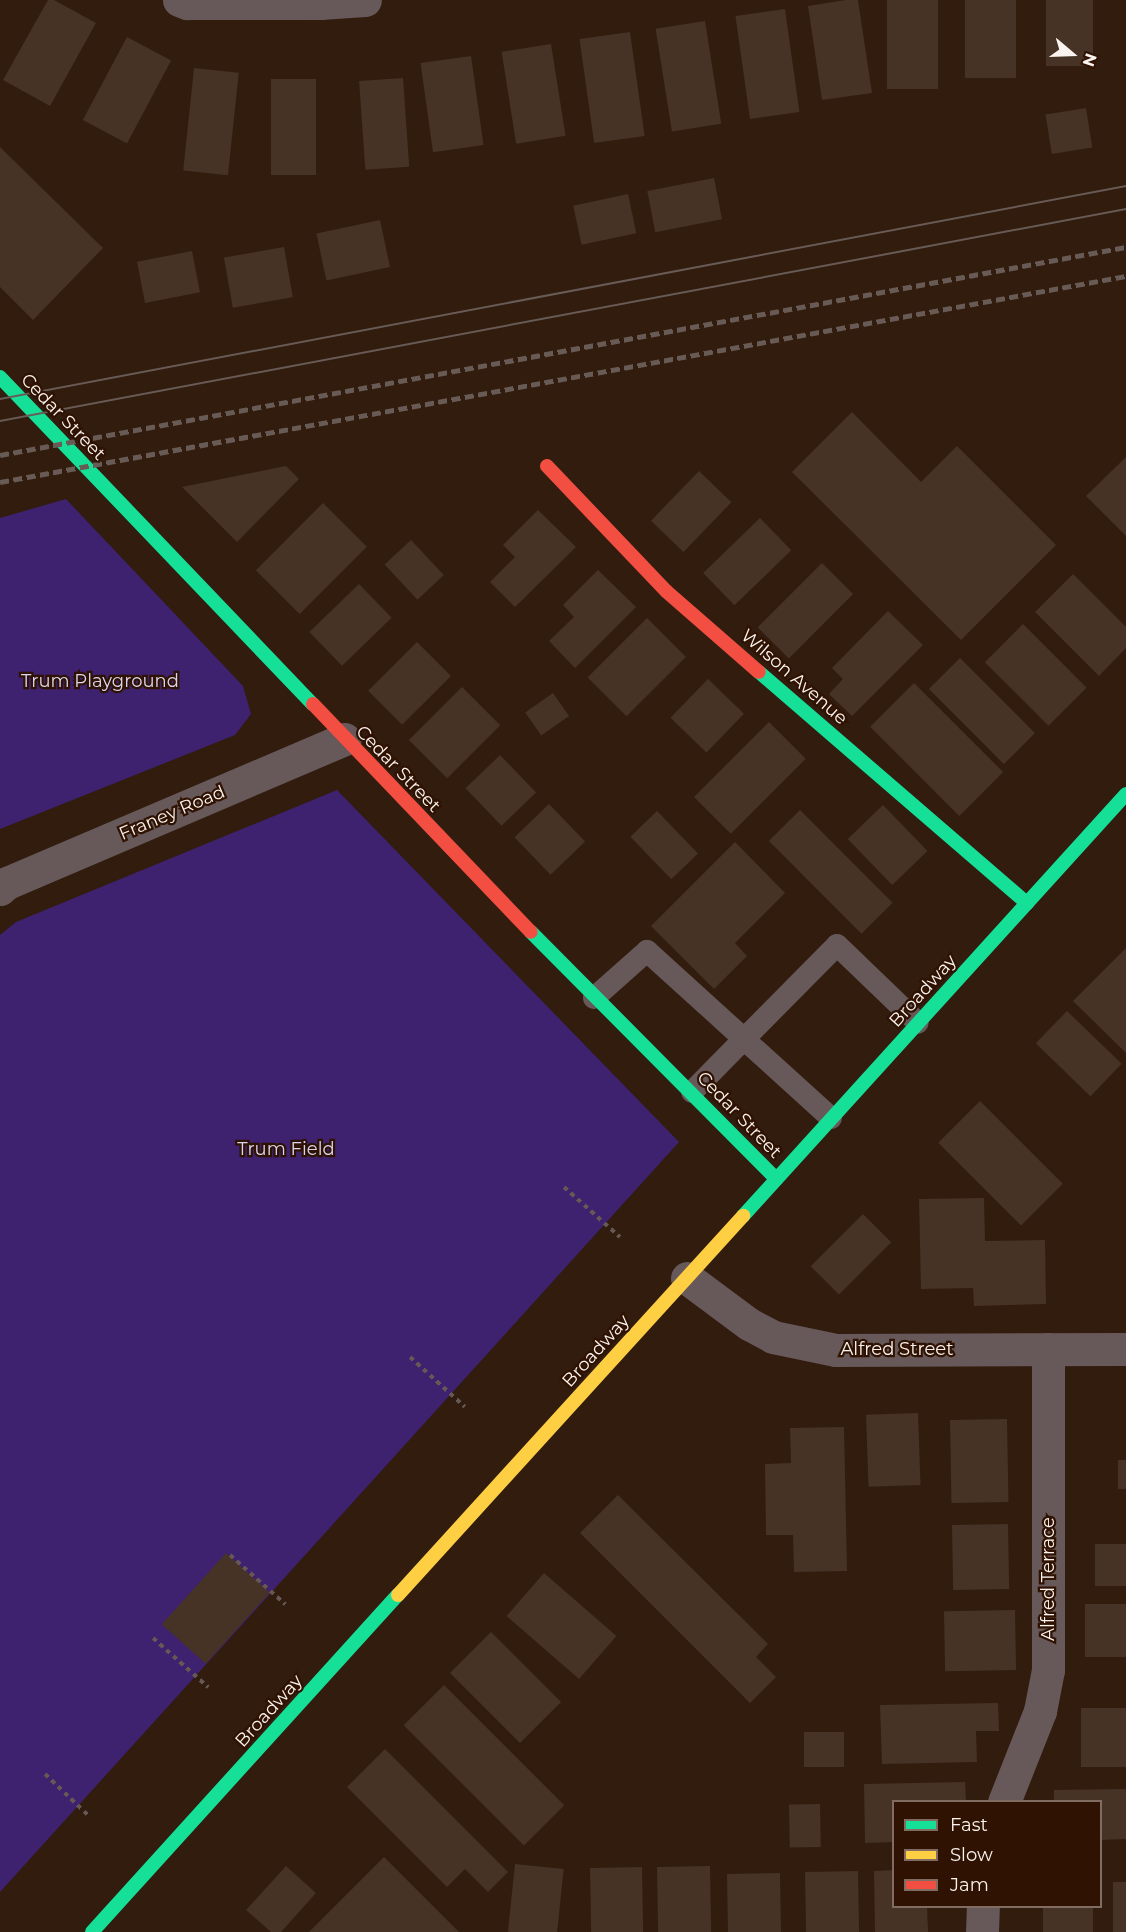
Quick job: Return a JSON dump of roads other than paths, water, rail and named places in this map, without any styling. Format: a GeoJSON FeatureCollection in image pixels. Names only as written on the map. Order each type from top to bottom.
{"type":"FeatureCollection","features":[{"type":"Feature","properties":{"kind":"street"},"geometry":{"type":"LineString","coordinates":[[179,0],[187,3],[309,3],[365,0]]}},
{"type":"Feature","properties":{"kind":"street","name":"Cedar Street"},"geometry":{"type":"LineString","coordinates":[[0,377],[594,999],[692,1092],[776,1179]]}},
{"type":"Feature","properties":{"kind":"street","name":"Wilson Avenue"},"geometry":{"type":"LineString","coordinates":[[547,466],[666,591],[1027,903]]}},
{"type":"Feature","properties":{"kind":"street","name":"Franey Road"},"geometry":{"type":"LineString","coordinates":[[0,889],[8,883],[345,739]]}},
{"type":"Feature","properties":{"kind":"street","name":"Broadway"},"geometry":{"type":"LineString","coordinates":[[92,1932],[1126,794]]}},
{"type":"Feature","properties":{"kind":"street","name":"Alfred Street"},"geometry":{"type":"LineString","coordinates":[[687,1278],[749,1324],[773,1337],[836,1350],[1126,1349]]}},
{"type":"Feature","properties":{"kind":"street","name":"Alfred Terrace"},"geometry":{"type":"LineString","coordinates":[[1005,1800],[1040,1711],[1048,1670],[1048,1349]]}},
{"type":"Feature","properties":{"kind":"street"},"geometry":{"type":"LineString","coordinates":[[982,1932],[983,1908]]}},
{"type":"Feature","properties":{"kind":"lane"},"geometry":{"type":"LineString","coordinates":[[692,1092],[837,945],[918,1023]]}},
{"type":"Feature","properties":{"kind":"lane"},"geometry":{"type":"LineString","coordinates":[[594,999],[647,951],[831,1118]]}},
{"type":"Feature","properties":{"kind":"tram line"},"geometry":{"type":"LineString","coordinates":[[0,399],[1126,186]]}},
{"type":"Feature","properties":{"kind":"tram line"},"geometry":{"type":"LineString","coordinates":[[0,421],[1126,209]]}},
{"type":"Feature","properties":{"kind":"railway"},"geometry":{"type":"LineString","coordinates":[[0,455],[1126,247]]}},
{"type":"Feature","properties":{"kind":"railway"},"geometry":{"type":"LineString","coordinates":[[0,482],[1126,276]]}},
{"type":"Feature","properties":{"kind":"park label","name":"Trum Playground"},"geometry":{"type":"Point","coordinates":[100,681]}},
{"type":"Feature","properties":{"kind":"park label","name":"Trum Field"},"geometry":{"type":"Point","coordinates":[286,1149]}}]}
